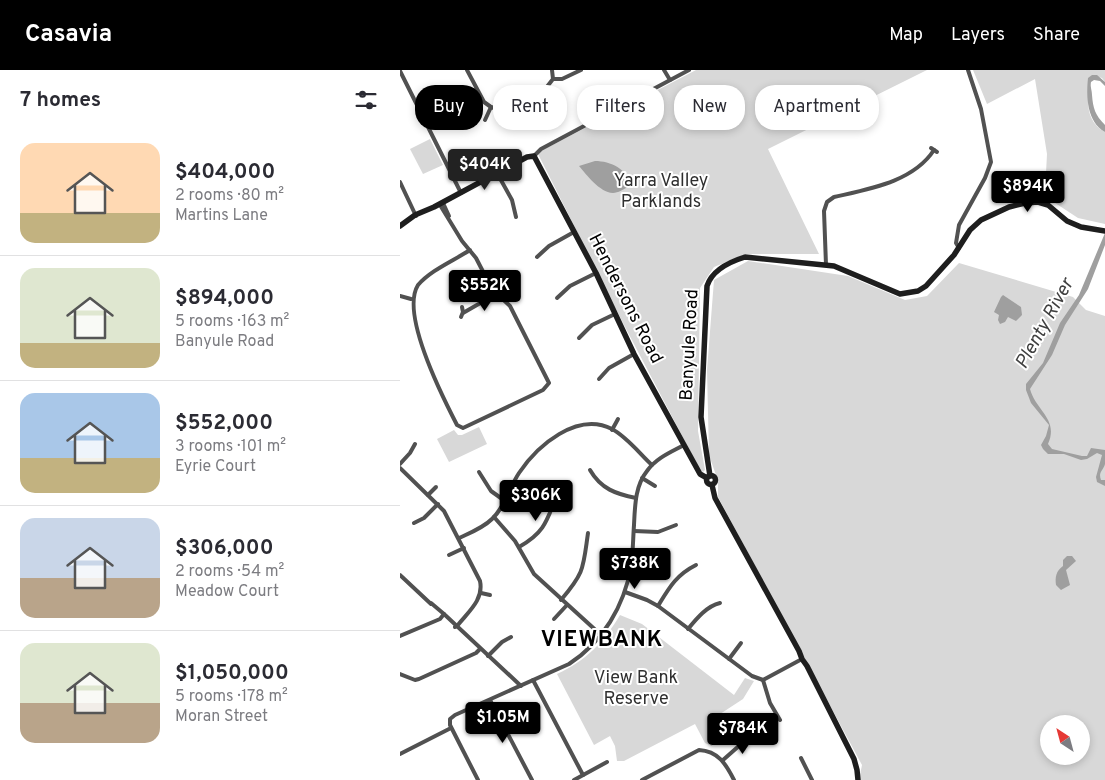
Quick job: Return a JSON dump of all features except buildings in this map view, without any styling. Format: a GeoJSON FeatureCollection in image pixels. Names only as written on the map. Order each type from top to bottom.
{"type":"FeatureCollection","features":[{"type":"Feature","properties":{"kind":"street"},"geometry":{"type":"LineString","coordinates":[[468,70],[484,102],[491,108],[504,108],[546,88],[553,79],[552,70]]}},
{"type":"Feature","properties":{"kind":"street"},"geometry":{"type":"LineString","coordinates":[[553,79],[562,79],[581,70]]}},
{"type":"Feature","properties":{"kind":"street"},"geometry":{"type":"LineString","coordinates":[[664,70],[670,80]]}},
{"type":"Feature","properties":{"kind":"street"},"geometry":{"type":"LineString","coordinates":[[417,215],[423,215],[497,173],[529,156],[534,156],[541,149],[689,70]]}},
{"type":"Feature","properties":{"kind":"street"},"geometry":{"type":"LineString","coordinates":[[959,248],[956,243],[960,225],[985,178],[991,162],[982,108],[968,70]]}},
{"type":"Feature","properties":{"kind":"street"},"geometry":{"type":"LineString","coordinates":[[400,71],[461,193]]}},
{"type":"Feature","properties":{"kind":"street"},"geometry":{"type":"LineString","coordinates":[[485,120],[491,108]]}},
{"type":"Feature","properties":{"kind":"street"},"geometry":{"type":"LineString","coordinates":[[826,265],[824,211],[827,202],[834,197],[889,182],[912,172],[924,164],[934,150]]}},
{"type":"Feature","properties":{"kind":"street","name":"Hendersons Road"},"geometry":{"type":"LineString","coordinates":[[534,156],[596,273],[634,354],[700,474],[708,477],[707,484],[712,485],[715,498],[800,651],[802,659]]}},
{"type":"Feature","properties":{"kind":"street"},"geometry":{"type":"LineString","coordinates":[[497,173],[512,200],[516,217]]}},
{"type":"Feature","properties":{"kind":"street"},"geometry":{"type":"LineString","coordinates":[[400,182],[417,215]]}},
{"type":"Feature","properties":{"kind":"street","name":"Banyule Road"},"geometry":{"type":"LineString","coordinates":[[708,477],[701,417],[707,286],[709,278],[716,271],[733,261],[745,257],[826,265],[848,270],[900,294],[918,292],[926,286],[959,248],[970,230],[982,220],[1001,210],[1025,203],[1038,202],[1048,205],[1067,220],[1081,227],[1105,231]]}},
{"type":"Feature","properties":{"kind":"street"},"geometry":{"type":"LineString","coordinates":[[439,205],[450,220],[458,236],[469,249],[476,258],[490,286],[512,309],[548,379],[549,385],[543,390],[462,428],[456,422],[419,349],[411,300],[415,289],[422,281],[469,249]]}},
{"type":"Feature","properties":{"kind":"street"},"geometry":{"type":"LineString","coordinates":[[400,226],[412,221],[417,215]]}},
{"type":"Feature","properties":{"kind":"street"},"geometry":{"type":"LineString","coordinates":[[537,258],[549,246],[574,232]]}},
{"type":"Feature","properties":{"kind":"street"},"geometry":{"type":"LineString","coordinates":[[557,298],[570,286],[596,273]]}},
{"type":"Feature","properties":{"kind":"street"},"geometry":{"type":"LineString","coordinates":[[462,307],[462,315],[496,294]]}},
{"type":"Feature","properties":{"kind":"street"},"geometry":{"type":"LineString","coordinates":[[400,296],[411,300]]}},
{"type":"Feature","properties":{"kind":"street"},"geometry":{"type":"LineString","coordinates":[[578,338],[592,325],[615,314]]}},
{"type":"Feature","properties":{"kind":"street"},"geometry":{"type":"LineString","coordinates":[[599,379],[609,368],[634,354]]}},
{"type":"Feature","properties":{"kind":"street"},"geometry":{"type":"LineString","coordinates":[[612,430],[618,419]]}},
{"type":"Feature","properties":{"kind":"street"},"geometry":{"type":"LineString","coordinates":[[459,538],[484,526],[494,517],[505,501],[514,480],[526,464],[540,449],[557,436],[571,429],[586,425],[601,426],[612,430],[652,466]]}},
{"type":"Feature","properties":{"kind":"street"},"geometry":{"type":"LineString","coordinates":[[400,464],[415,444]]}},
{"type":"Feature","properties":{"kind":"street"},"geometry":{"type":"LineString","coordinates":[[477,780],[449,721],[452,717],[576,659],[590,648],[616,613],[625,592],[631,566],[636,498],[642,478],[652,466],[666,455],[684,445]]}},
{"type":"Feature","properties":{"kind":"street"},"geometry":{"type":"LineString","coordinates":[[400,468],[438,504],[449,519],[480,581],[481,593],[476,604],[456,626]]}},
{"type":"Feature","properties":{"kind":"street"},"geometry":{"type":"LineString","coordinates":[[590,470],[596,479],[609,490],[636,498]]}},
{"type":"Feature","properties":{"kind":"street"},"geometry":{"type":"LineString","coordinates":[[479,472],[495,495],[505,501]]}},
{"type":"Feature","properties":{"kind":"street"},"geometry":{"type":"LineString","coordinates":[[400,478],[405,473]]}},
{"type":"Feature","properties":{"kind":"street"},"geometry":{"type":"LineString","coordinates":[[642,478],[656,486]]}},
{"type":"Feature","properties":{"kind":"street"},"geometry":{"type":"LineString","coordinates":[[428,495],[436,486]]}},
{"type":"Feature","properties":{"kind":"street"},"geometry":{"type":"LineString","coordinates":[[519,547],[532,540],[542,530],[555,500]]}},
{"type":"Feature","properties":{"kind":"street"},"geometry":{"type":"LineString","coordinates":[[414,523],[424,518],[438,504]]}},
{"type":"Feature","properties":{"kind":"street"},"geometry":{"type":"LineString","coordinates":[[494,517],[510,534],[534,574],[601,635]]}},
{"type":"Feature","properties":{"kind":"street"},"geometry":{"type":"LineString","coordinates":[[634,531],[658,532],[676,525]]}},
{"type":"Feature","properties":{"kind":"street"},"geometry":{"type":"LineString","coordinates":[[561,600],[581,574],[588,533]]}},
{"type":"Feature","properties":{"kind":"street"},"geometry":{"type":"LineString","coordinates":[[449,555],[464,548]]}},
{"type":"Feature","properties":{"kind":"street"},"geometry":{"type":"LineString","coordinates":[[658,606],[671,584],[683,572],[696,565]]}},
{"type":"Feature","properties":{"kind":"street"},"geometry":{"type":"LineString","coordinates":[[400,575],[521,686]]}},
{"type":"Feature","properties":{"kind":"street"},"geometry":{"type":"LineString","coordinates":[[625,592],[658,606],[752,676],[764,680],[802,659],[854,759],[858,780]]}},
{"type":"Feature","properties":{"kind":"street"},"geometry":{"type":"LineString","coordinates":[[481,593],[490,595]]}},
{"type":"Feature","properties":{"kind":"street"},"geometry":{"type":"LineString","coordinates":[[688,629],[696,619],[713,605],[720,603]]}},
{"type":"Feature","properties":{"kind":"street"},"geometry":{"type":"LineString","coordinates":[[554,619],[567,605]]}},
{"type":"Feature","properties":{"kind":"street"},"geometry":{"type":"LineString","coordinates":[[400,636],[443,615]]}},
{"type":"Feature","properties":{"kind":"street"},"geometry":{"type":"LineString","coordinates":[[488,656],[502,642],[511,637]]}},
{"type":"Feature","properties":{"kind":"street"},"geometry":{"type":"LineString","coordinates":[[729,659],[741,642]]}},
{"type":"Feature","properties":{"kind":"street"},"geometry":{"type":"LineString","coordinates":[[400,674],[415,680],[419,679],[470,656],[480,649]]}},
{"type":"Feature","properties":{"kind":"street"},"geometry":{"type":"LineString","coordinates":[[533,680],[582,775]]}},
{"type":"Feature","properties":{"kind":"street"},"geometry":{"type":"LineString","coordinates":[[764,680],[770,703],[780,720]]}},
{"type":"Feature","properties":{"kind":"street"},"geometry":{"type":"LineString","coordinates":[[490,700],[532,780]]}},
{"type":"Feature","properties":{"kind":"street"},"geometry":{"type":"LineString","coordinates":[[400,754],[451,728]]}},
{"type":"Feature","properties":{"kind":"street"},"geometry":{"type":"LineString","coordinates":[[723,760],[740,745],[743,737]]}},
{"type":"Feature","properties":{"kind":"street"},"geometry":{"type":"LineString","coordinates":[[640,779],[699,750],[708,750],[723,760],[734,780]]}},
{"type":"Feature","properties":{"kind":"street"},"geometry":{"type":"LineString","coordinates":[[801,758],[812,780]]}},
{"type":"Feature","properties":{"kind":"street"},"geometry":{"type":"LineString","coordinates":[[574,780],[607,762]]}},
{"type":"Feature","properties":{"kind":"green space","name":"Yarra Valley Parklands"},"geometry":{"type":"Polygon","coordinates":[[[696,70],[927,70],[879,94],[879,85],[755,85],[755,130],[806,130],[768,149],[819,254],[746,254],[714,267],[700,288],[698,431],[705,470],[703,472],[700,470],[624,325],[538,154],[581,130],[664,130],[664,87],[696,70]]]}},
{"type":"Feature","properties":{"kind":"green space"},"geometry":{"type":"Polygon","coordinates":[[[973,70],[1105,70],[1105,82],[1102,78],[1092,75],[1088,107],[1093,121],[1105,132],[1105,224],[1078,218],[1046,197],[1047,154],[1035,79],[987,104],[973,70]]]}},
{"type":"Feature","properties":{"kind":"green space"},"geometry":{"type":"Polygon","coordinates":[[[430,139],[443,165],[423,174],[410,149],[430,139]]]}},
{"type":"Feature","properties":{"kind":"green space"},"geometry":{"type":"Polygon","coordinates":[[[748,261],[848,276],[905,300],[927,296],[959,263],[1073,297],[1086,310],[1105,316],[1105,780],[859,780],[862,765],[718,497],[718,481],[709,455],[707,370],[714,280],[748,261]]]}},
{"type":"Feature","properties":{"kind":"green space"},"geometry":{"type":"Polygon","coordinates":[[[479,427],[487,444],[449,462],[437,439],[454,430],[458,435],[462,435],[479,427]]]}},
{"type":"Feature","properties":{"kind":"green space","name":"View Bank Reserve"},"geometry":{"type":"Polygon","coordinates":[[[620,615],[642,624],[734,695],[745,678],[754,681],[743,699],[717,716],[712,746],[705,743],[695,724],[624,761],[617,761],[615,746],[610,736],[594,745],[557,674],[577,663],[593,650],[620,615]]]}},
{"type":"Feature","properties":{"kind":"shaded area"},"geometry":{"type":"Polygon","coordinates":[[[1092,75],[1097,75],[1105,82],[1105,86],[1100,81],[1094,80],[1091,82],[1091,85],[1094,108],[1105,125],[1105,132],[1094,122],[1089,108],[1088,78],[1092,75]]]}},
{"type":"Feature","properties":{"kind":"shaded area"},"geometry":{"type":"Polygon","coordinates":[[[595,161],[613,164],[618,167],[626,175],[628,187],[613,193],[603,190],[579,166],[595,161]]]}},
{"type":"Feature","properties":{"kind":"shaded area"},"geometry":{"type":"Polygon","coordinates":[[[1105,233],[1105,245],[1088,289],[1065,325],[1052,355],[1030,389],[1033,397],[1049,421],[1051,435],[1048,444],[1052,449],[1082,456],[1087,456],[1091,448],[1105,450],[1105,464],[1100,475],[1101,480],[1105,480],[1105,486],[1097,482],[1096,477],[1102,455],[1097,453],[1081,460],[1064,454],[1048,454],[1043,449],[1041,445],[1049,425],[1031,403],[1026,390],[1026,384],[1043,363],[1060,323],[1079,295],[1105,233]]]}},
{"type":"Feature","properties":{"kind":"shaded area"},"geometry":{"type":"Polygon","coordinates":[[[1003,295],[1021,307],[1022,315],[1016,321],[1008,317],[1005,322],[1000,324],[998,320],[999,315],[994,312],[1003,295]]]}},
{"type":"Feature","properties":{"kind":"shaded area"},"geometry":{"type":"Polygon","coordinates":[[[1067,556],[1072,556],[1076,561],[1066,570],[1070,585],[1061,590],[1056,585],[1056,577],[1057,572],[1063,566],[1063,560],[1067,556]]]}},
{"type":"Feature","properties":{"kind":"district","name":"VIEWBANK"},"geometry":{"type":"Point","coordinates":[602,640]}},
{"type":"Feature","properties":{"kind":"water label","name":"Plenty River"},"geometry":{"type":"Point","coordinates":[1045,324]}}]}
